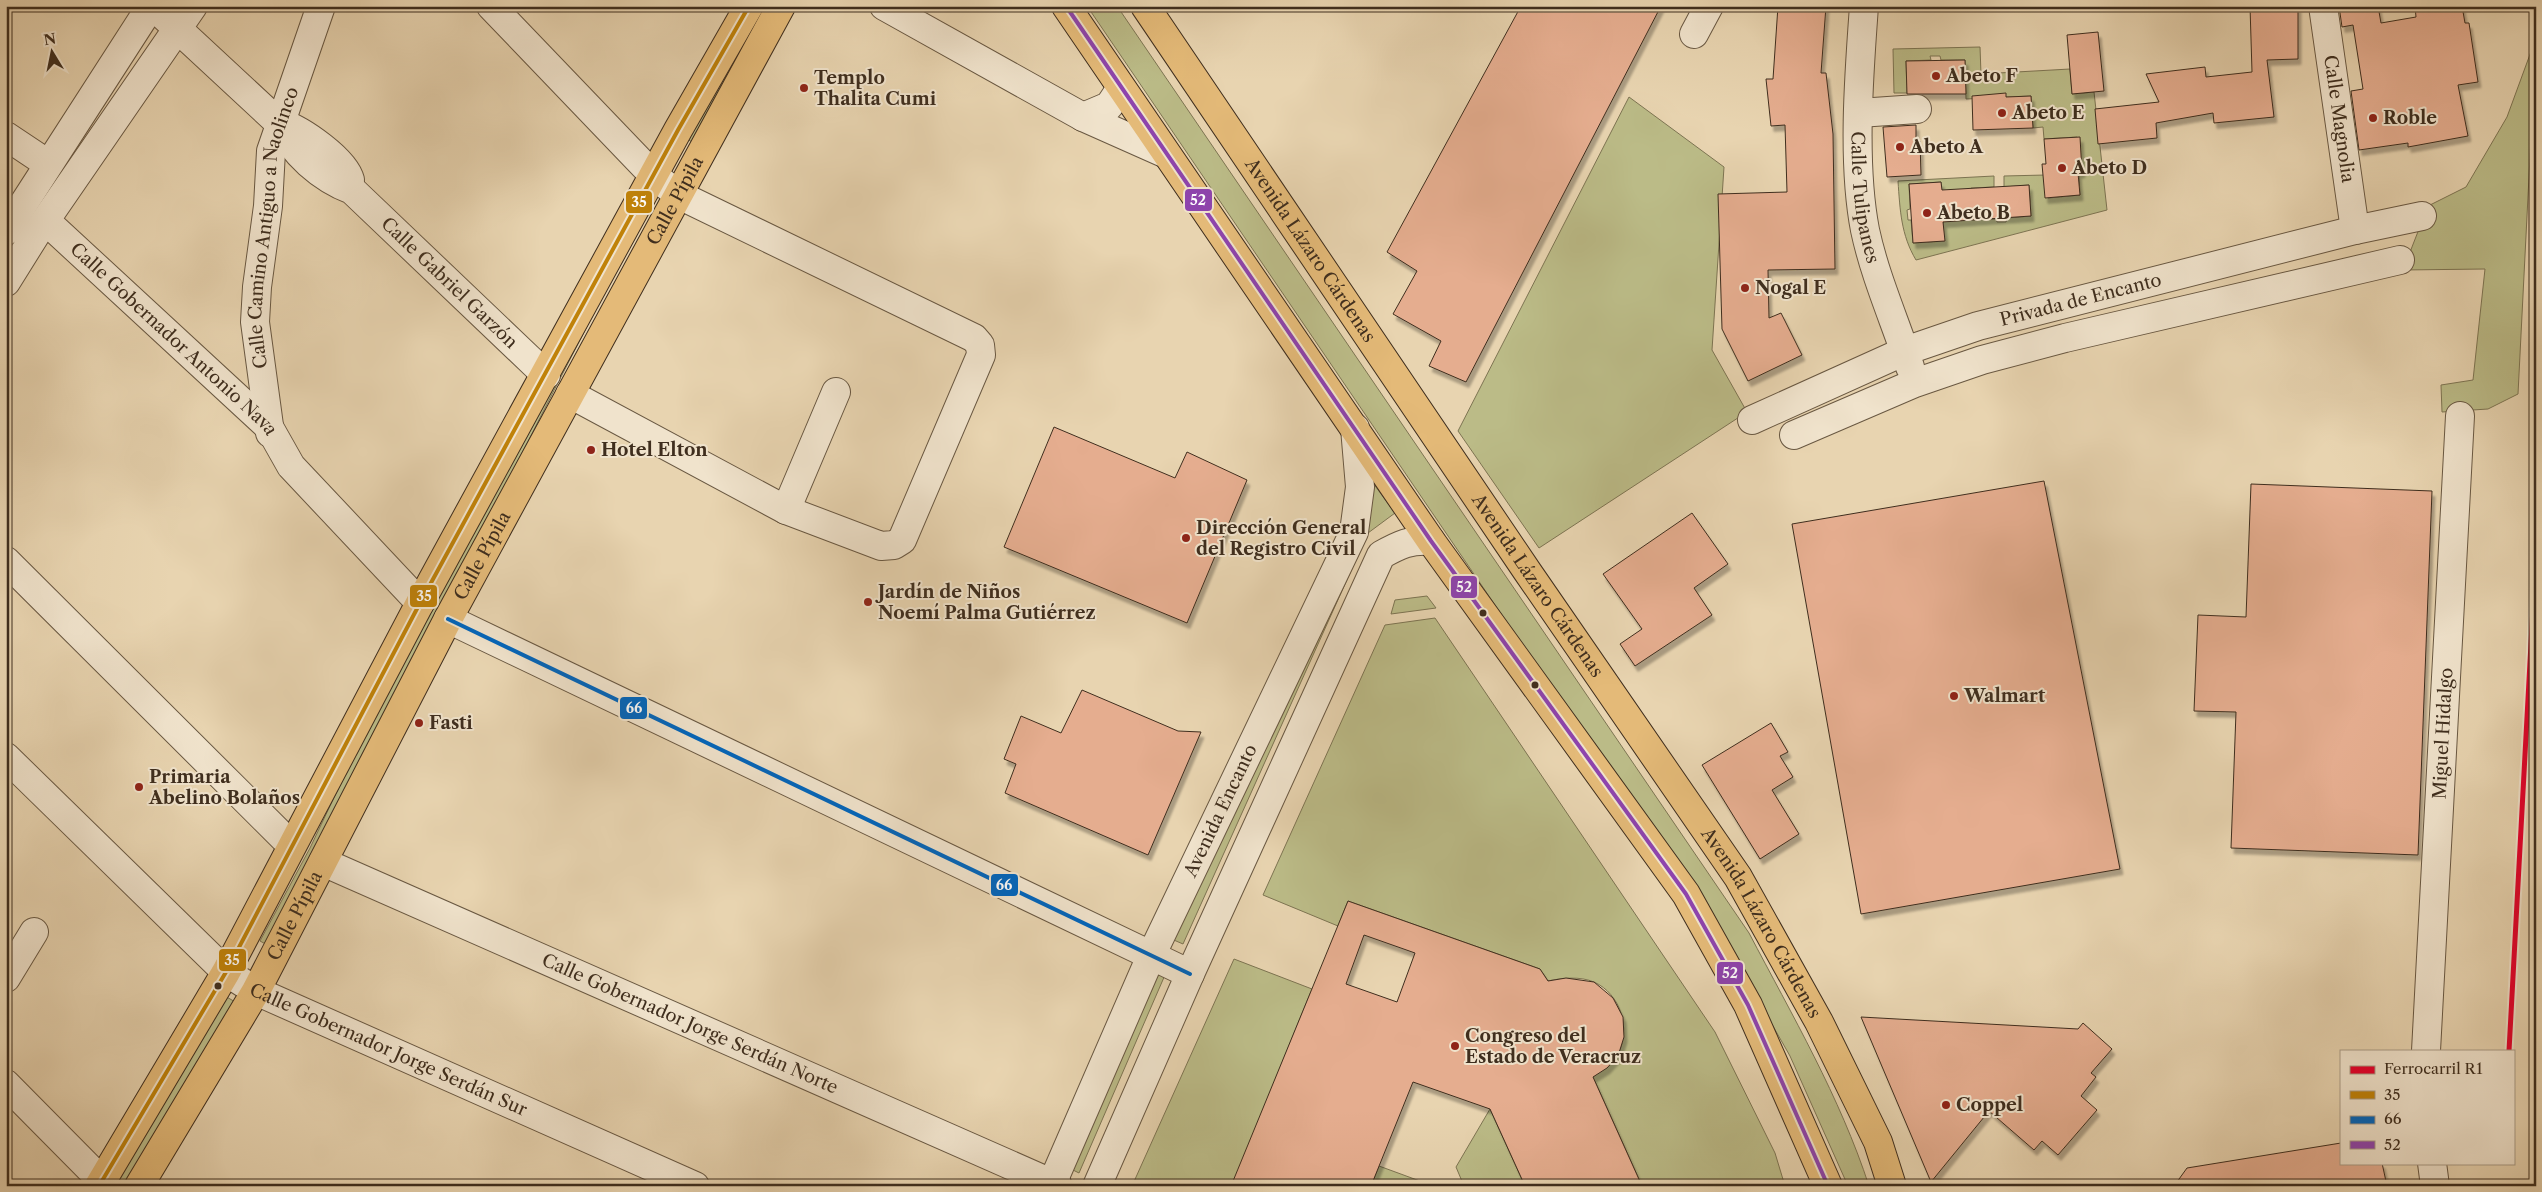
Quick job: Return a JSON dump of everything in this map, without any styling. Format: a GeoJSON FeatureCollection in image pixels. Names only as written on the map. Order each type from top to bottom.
{"type":"FeatureCollection","features":[{"type":"Feature","properties":{"kind":"main road","name":"Calle Pípila"},"geometry":{"type":"LineString","coordinates":[[101,1183],[226,972],[420,602],[749,6]]}},
{"type":"Feature","properties":{"kind":"main road","name":"Calle Pípila"},"geometry":{"type":"LineString","coordinates":[[139,1186],[256,991],[448,619],[781,6]]}},
{"type":"Feature","properties":{"kind":"main road"},"geometry":{"type":"LineString","coordinates":[[1066,6],[1431,541],[1686,894],[1748,1005],[1828,1186]]}},
{"type":"Feature","properties":{"kind":"main road","name":"Avenida Lázaro Cárdenas"},"geometry":{"type":"LineString","coordinates":[[1145,6],[1527,571],[1738,877],[1819,1022],[1878,1142],[1892,1186]]}},
{"type":"Feature","properties":{"kind":"street","name":"Calle Gabriel Garzón"},"geometry":{"type":"LineString","coordinates":[[152,6],[185,17],[279,123],[286,140],[307,161],[337,184],[352,190],[546,375]]}},
{"type":"Feature","properties":{"kind":"street"},"geometry":{"type":"LineString","coordinates":[[6,231],[152,6]]}},
{"type":"Feature","properties":{"kind":"street","name":"Calle Camino Antiguo a Naolinco"},"geometry":{"type":"LineString","coordinates":[[269,428],[255,322],[256,287],[268,206],[271,150],[321,6]]}},
{"type":"Feature","properties":{"kind":"street"},"geometry":{"type":"LineString","coordinates":[[491,6],[654,176],[679,195],[974,338],[980,345],[981,355],[902,540],[894,545],[881,546],[786,510],[570,394]]}},
{"type":"Feature","properties":{"kind":"street"},"geometry":{"type":"LineString","coordinates":[[884,6],[1083,117],[1164,152]]}},
{"type":"Feature","properties":{"kind":"street"},"geometry":{"type":"LineString","coordinates":[[1694,34],[1709,6]]}},
{"type":"Feature","properties":{"kind":"street","name":"Calle Tulipanes"},"geometry":{"type":"LineString","coordinates":[[1864,6],[1859,113],[1860,183],[1865,228],[1873,262],[1915,383]]}},
{"type":"Feature","properties":{"kind":"street","name":"Calle Magnolia"},"geometry":{"type":"LineString","coordinates":[[2323,6],[2355,230]]}},
{"type":"Feature","properties":{"kind":"street"},"geometry":{"type":"LineString","coordinates":[[6,282],[185,17]]}},
{"type":"Feature","properties":{"kind":"street"},"geometry":{"type":"LineString","coordinates":[[1083,117],[1109,106],[1121,88]]}},
{"type":"Feature","properties":{"kind":"street"},"geometry":{"type":"LineString","coordinates":[[1859,113],[1917,109]]}},
{"type":"Feature","properties":{"kind":"street"},"geometry":{"type":"LineString","coordinates":[[6,136],[48,164]]}},
{"type":"Feature","properties":{"kind":"street","name":"Privada de Encanto"},"geometry":{"type":"LineString","coordinates":[[1752,420],[1905,351],[1978,326],[2355,230],[2422,216]]}},
{"type":"Feature","properties":{"kind":"street","name":"Calle Gobernador Antonio Nava"},"geometry":{"type":"LineString","coordinates":[[41,228],[269,428],[282,460]]}},
{"type":"Feature","properties":{"kind":"street","name":"Calle Gobernador Antonio Nava"},"geometry":{"type":"LineString","coordinates":[[41,228],[282,460],[420,602]]}},
{"type":"Feature","properties":{"kind":"street","name":"Privada de Encanto"},"geometry":{"type":"LineString","coordinates":[[1794,435],[1915,383],[1982,360],[2065,338],[2400,260]]}},
{"type":"Feature","properties":{"kind":"street"},"geometry":{"type":"LineString","coordinates":[[786,510],[836,392]]}},
{"type":"Feature","properties":{"kind":"street","name":"Miguel Hidalgo"},"geometry":{"type":"LineString","coordinates":[[2426,1050],[2460,416]]}},
{"type":"Feature","properties":{"kind":"street","name":"Avenida Encanto"},"geometry":{"type":"LineString","coordinates":[[1054,1185],[1151,956],[1354,532],[1360,487],[1355,428]]}},
{"type":"Feature","properties":{"kind":"street"},"geometry":{"type":"LineString","coordinates":[[1097,1186],[1190,974],[1381,555],[1400,544],[1416,540],[1431,541]]}},
{"type":"Feature","properties":{"kind":"street"},"geometry":{"type":"LineString","coordinates":[[6,561],[292,846]]}},
{"type":"Feature","properties":{"kind":"street"},"geometry":{"type":"LineString","coordinates":[[448,619],[1190,974]]}},
{"type":"Feature","properties":{"kind":"street","name":"Calle Gobernador Jorge Serdán Sur"},"geometry":{"type":"LineString","coordinates":[[6,757],[226,972],[256,991],[695,1186]]}},
{"type":"Feature","properties":{"kind":"street","name":"Calle Gobernador Jorge Serdán Norte"},"geometry":{"type":"LineString","coordinates":[[323,862],[1054,1185]]}},
{"type":"Feature","properties":{"kind":"street"},"geometry":{"type":"LineString","coordinates":[[6,978],[34,932]]}},
{"type":"Feature","properties":{"kind":"street"},"geometry":{"type":"LineString","coordinates":[[6,1084],[101,1183]]}},
{"type":"Feature","properties":{"kind":"street"},"geometry":{"type":"LineString","coordinates":[[1816,1158],[1816,1186]]}},
{"type":"Feature","properties":{"kind":"street"},"geometry":{"type":"LineString","coordinates":[[2432,1164],[2435,1186]]}},
{"type":"Feature","properties":{"kind":"green space"},"geometry":{"type":"Polygon","coordinates":[[[755,6],[768,6],[699,146],[685,138],[755,6]]]}},
{"type":"Feature","properties":{"kind":"green space"},"geometry":{"type":"Polygon","coordinates":[[[1087,6],[1117,6],[1749,933],[1830,1088],[1869,1186],[1848,1186],[1790,1056],[1728,947],[1087,6]]]}},
{"type":"Feature","properties":{"kind":"green space"},"geometry":{"type":"Polygon","coordinates":[[[2536,38],[2518,394],[2488,409],[2442,412],[2441,385],[2473,380],[2485,269],[2403,270],[2428,206],[2466,187],[2507,117],[2536,38]]]}},
{"type":"Feature","properties":{"kind":"green space"},"geometry":{"type":"Polygon","coordinates":[[[1980,47],[1981,74],[2070,69],[2072,94],[2094,92],[2107,210],[1916,260],[1904,232],[1898,181],[1994,176],[1994,187],[1971,188],[1973,220],[1996,219],[1997,222],[2006,222],[2007,218],[2031,216],[2029,185],[2004,187],[2004,176],[2046,175],[2048,198],[2080,195],[2077,137],[2044,139],[2043,127],[2033,128],[2031,96],[1966,99],[1965,60],[1941,60],[1940,56],[1930,56],[1931,60],[1906,61],[1907,93],[1894,93],[1893,49],[1980,47]],[[1941,182],[1909,184],[1910,209],[1907,210],[1908,220],[1911,220],[1913,243],[1944,241],[1941,182]]]}},
{"type":"Feature","properties":{"kind":"green space"},"geometry":{"type":"Polygon","coordinates":[[[1629,97],[1724,167],[1712,350],[1747,412],[1539,548],[1458,431],[1629,97]]]}},
{"type":"Feature","properties":{"kind":"green space"},"geometry":{"type":"Polygon","coordinates":[[[651,204],[271,947],[260,941],[310,848],[432,592],[651,204]]]}},
{"type":"Feature","properties":{"kind":"green space"},"geometry":{"type":"Polygon","coordinates":[[[1359,464],[1395,513],[1368,533],[1183,944],[1160,934],[1346,520],[1359,464]]]}},
{"type":"Feature","properties":{"kind":"green space"},"geometry":{"type":"Polygon","coordinates":[[[1427,596],[1436,608],[1391,614],[1395,600],[1427,596]]]}},
{"type":"Feature","properties":{"kind":"green space"},"geometry":{"type":"Polygon","coordinates":[[[1435,618],[1715,1032],[1775,1153],[1785,1186],[1642,1186],[1593,1077],[1616,1057],[1624,1034],[1621,1013],[1617,1003],[1611,995],[1594,982],[1571,978],[1548,981],[1540,969],[1348,901],[1338,926],[1263,895],[1385,625],[1435,618]]]}},
{"type":"Feature","properties":{"kind":"green space"},"geometry":{"type":"Polygon","coordinates":[[[1234,959],[1312,989],[1232,1186],[1132,1186],[1234,959]]]}},
{"type":"Feature","properties":{"kind":"green space"},"geometry":{"type":"Polygon","coordinates":[[[1144,965],[1165,975],[1079,1173],[1057,1162],[1144,965]]]}},
{"type":"Feature","properties":{"kind":"green space"},"geometry":{"type":"Polygon","coordinates":[[[225,996],[237,1003],[127,1186],[110,1186],[225,996]]]}},
{"type":"Feature","properties":{"kind":"green space"},"geometry":{"type":"Polygon","coordinates":[[[1490,1109],[1525,1186],[1464,1186],[1456,1167],[1490,1109]]]}},
{"type":"Feature","properties":{"kind":"green space"},"geometry":{"type":"Polygon","coordinates":[[[1379,1166],[1428,1184],[1430,1186],[1371,1186],[1379,1166]]]}},
{"type":"Feature","properties":{"kind":"building"},"geometry":{"type":"Polygon","coordinates":[[[1521,6],[1661,6],[1466,382],[1429,366],[1441,341],[1393,314],[1417,271],[1387,252],[1521,6]]]}},
{"type":"Feature","properties":{"kind":"building"},"geometry":{"type":"Polygon","coordinates":[[[1778,6],[1826,6],[1821,73],[1826,73],[1833,134],[1835,269],[1768,270],[1769,318],[1781,313],[1802,355],[1748,381],[1722,329],[1718,194],[1787,192],[1785,125],[1771,126],[1766,79],[1773,79],[1778,6]]]}},
{"type":"Feature","properties":{"kind":"building"},"geometry":{"type":"Polygon","coordinates":[[[2250,6],[2298,6],[2298,59],[2267,60],[2274,117],[2214,123],[2213,113],[2156,123],[2157,138],[2098,144],[2095,109],[2159,102],[2146,74],[2205,67],[2206,77],[2252,72],[2250,6]]]}},
{"type":"Feature","properties":{"kind":"building"},"geometry":{"type":"Polygon","coordinates":[[[2339,6],[2378,6],[2381,23],[2416,17],[2415,6],[2462,6],[2465,23],[2469,23],[2478,82],[2458,85],[2468,136],[2408,147],[2408,143],[2359,150],[2351,91],[2363,89],[2353,25],[2342,27],[2339,6]]]}},
{"type":"Feature","properties":{"kind":"building"},"geometry":{"type":"Polygon","coordinates":[[[2098,32],[2104,91],[2072,94],[2067,35],[2098,32]]]}},
{"type":"Feature","properties":{"kind":"building","name":"Abeto F"},"geometry":{"type":"Polygon","coordinates":[[[1965,60],[1966,94],[1907,94],[1906,61],[1965,60]]]}},
{"type":"Feature","properties":{"kind":"building","name":"Abeto E"},"geometry":{"type":"Polygon","coordinates":[[[2006,93],[2006,97],[2031,96],[2033,128],[1973,130],[1972,96],[2006,93]]]}},
{"type":"Feature","properties":{"kind":"building","name":"Abeto A"},"geometry":{"type":"Polygon","coordinates":[[[1916,125],[1916,141],[1920,141],[1921,175],[1887,177],[1883,127],[1916,125]]]}},
{"type":"Feature","properties":{"kind":"building","name":"Abeto D"},"geometry":{"type":"Polygon","coordinates":[[[2080,137],[2082,172],[2078,173],[2080,195],[2045,198],[2042,164],[2046,164],[2044,139],[2080,137]]]}},
{"type":"Feature","properties":{"kind":"building"},"geometry":{"type":"Polygon","coordinates":[[[1941,182],[1942,190],[2029,185],[2031,216],[1943,222],[1945,241],[1913,243],[1909,184],[1941,182]]]}},
{"type":"Feature","properties":{"kind":"building"},"geometry":{"type":"Polygon","coordinates":[[[1054,427],[1175,478],[1187,452],[1247,480],[1187,623],[1004,547],[1054,427]]]}},
{"type":"Feature","properties":{"kind":"building","name":"Walmart"},"geometry":{"type":"Polygon","coordinates":[[[2044,481],[2120,869],[1861,914],[1792,524],[2044,481]]]}},
{"type":"Feature","properties":{"kind":"building"},"geometry":{"type":"Polygon","coordinates":[[[2251,484],[2432,491],[2418,855],[2231,848],[2236,712],[2194,711],[2198,615],[2246,617],[2251,484]]]}},
{"type":"Feature","properties":{"kind":"building"},"geometry":{"type":"Polygon","coordinates":[[[1692,513],[1728,564],[1694,588],[1712,615],[1635,666],[1620,644],[1642,629],[1603,574],[1692,513]]]}},
{"type":"Feature","properties":{"kind":"building"},"geometry":{"type":"Polygon","coordinates":[[[1082,690],[1178,731],[1201,732],[1148,855],[1005,793],[1016,764],[1004,759],[1021,716],[1061,733],[1082,690]]]}},
{"type":"Feature","properties":{"kind":"building"},"geometry":{"type":"Polygon","coordinates":[[[1771,723],[1788,752],[1780,756],[1793,777],[1772,790],[1799,834],[1760,859],[1702,765],[1771,723]]]}},
{"type":"Feature","properties":{"kind":"building","name":"Congreso del Estado de Veracruz"},"geometry":{"type":"Polygon","coordinates":[[[1348,901],[1540,969],[1548,981],[1566,978],[1594,982],[1613,998],[1623,1017],[1624,1037],[1618,1056],[1607,1068],[1593,1077],[1642,1186],[1525,1186],[1490,1109],[1413,1082],[1371,1186],[1231,1186],[1348,901]],[[1364,935],[1346,984],[1397,1002],[1415,953],[1364,935]]]}},
{"type":"Feature","properties":{"kind":"building","name":"Coppel"},"geometry":{"type":"Polygon","coordinates":[[[1861,1017],[2078,1029],[2083,1023],[2112,1049],[2091,1073],[2096,1077],[2081,1096],[2097,1110],[2058,1155],[2042,1141],[2034,1150],[1989,1111],[1931,1182],[1861,1017]]]}},
{"type":"Feature","properties":{"kind":"building"},"geometry":{"type":"Polygon","coordinates":[[[2340,1143],[2340,1164],[2382,1164],[2387,1186],[2174,1186],[2187,1168],[2340,1143]]]}},
{"type":"Feature","properties":{"kind":"rail line","name":"R1"},"geometry":{"type":"LineString","coordinates":[[2509,1050],[2536,551]]}},
{"type":"Feature","properties":{"kind":"transit line","name":"35"},"geometry":{"type":"LineString","coordinates":[[99,1186],[226,972],[420,603],[678,130],[749,6]]}},
{"type":"Feature","properties":{"kind":"transit line","name":"52"},"geometry":{"type":"LineString","coordinates":[[1066,6],[1431,541],[1686,894],[1748,1005],[1828,1186]]}},
{"type":"Feature","properties":{"kind":"transit line","name":"66"},"geometry":{"type":"LineString","coordinates":[[448,619],[1190,974]]}},
{"type":"Feature","properties":{"kind":"place","name":"Abeto F"},"geometry":{"type":"Point","coordinates":[1936,76]}},
{"type":"Feature","properties":{"kind":"place","name":"Templo Thalita Cumi"},"geometry":{"type":"Point","coordinates":[804,88]}},
{"type":"Feature","properties":{"kind":"place","name":"Abeto E"},"geometry":{"type":"Point","coordinates":[2002,113]}},
{"type":"Feature","properties":{"kind":"place","name":"Roble"},"geometry":{"type":"Point","coordinates":[2373,118]}},
{"type":"Feature","properties":{"kind":"place","name":"Abeto A"},"geometry":{"type":"Point","coordinates":[1900,147]}},
{"type":"Feature","properties":{"kind":"place","name":"Abeto D"},"geometry":{"type":"Point","coordinates":[2062,168]}},
{"type":"Feature","properties":{"kind":"place","name":"Abeto B"},"geometry":{"type":"Point","coordinates":[1927,213]}},
{"type":"Feature","properties":{"kind":"place","name":"Nogal E"},"geometry":{"type":"Point","coordinates":[1745,288]}},
{"type":"Feature","properties":{"kind":"place","name":"Hotel Elton"},"geometry":{"type":"Point","coordinates":[591,450]}},
{"type":"Feature","properties":{"kind":"place","name":"Dirección General del Registro Civil"},"geometry":{"type":"Point","coordinates":[1186,538]}},
{"type":"Feature","properties":{"kind":"place","name":"Jardín de Niños Noemí Palma Gutiérrez"},"geometry":{"type":"Point","coordinates":[868,602]}},
{"type":"Feature","properties":{"kind":"place","name":"Walmart"},"geometry":{"type":"Point","coordinates":[1954,696]}},
{"type":"Feature","properties":{"kind":"place","name":"Fasti"},"geometry":{"type":"Point","coordinates":[419,723]}},
{"type":"Feature","properties":{"kind":"place","name":"Primaria Abelino Bolaños"},"geometry":{"type":"Point","coordinates":[139,787]}},
{"type":"Feature","properties":{"kind":"place","name":"Congreso del Estado de Veracruz"},"geometry":{"type":"Point","coordinates":[1455,1046]}},
{"type":"Feature","properties":{"kind":"place","name":"Coppel"},"geometry":{"type":"Point","coordinates":[1946,1105]}}]}
